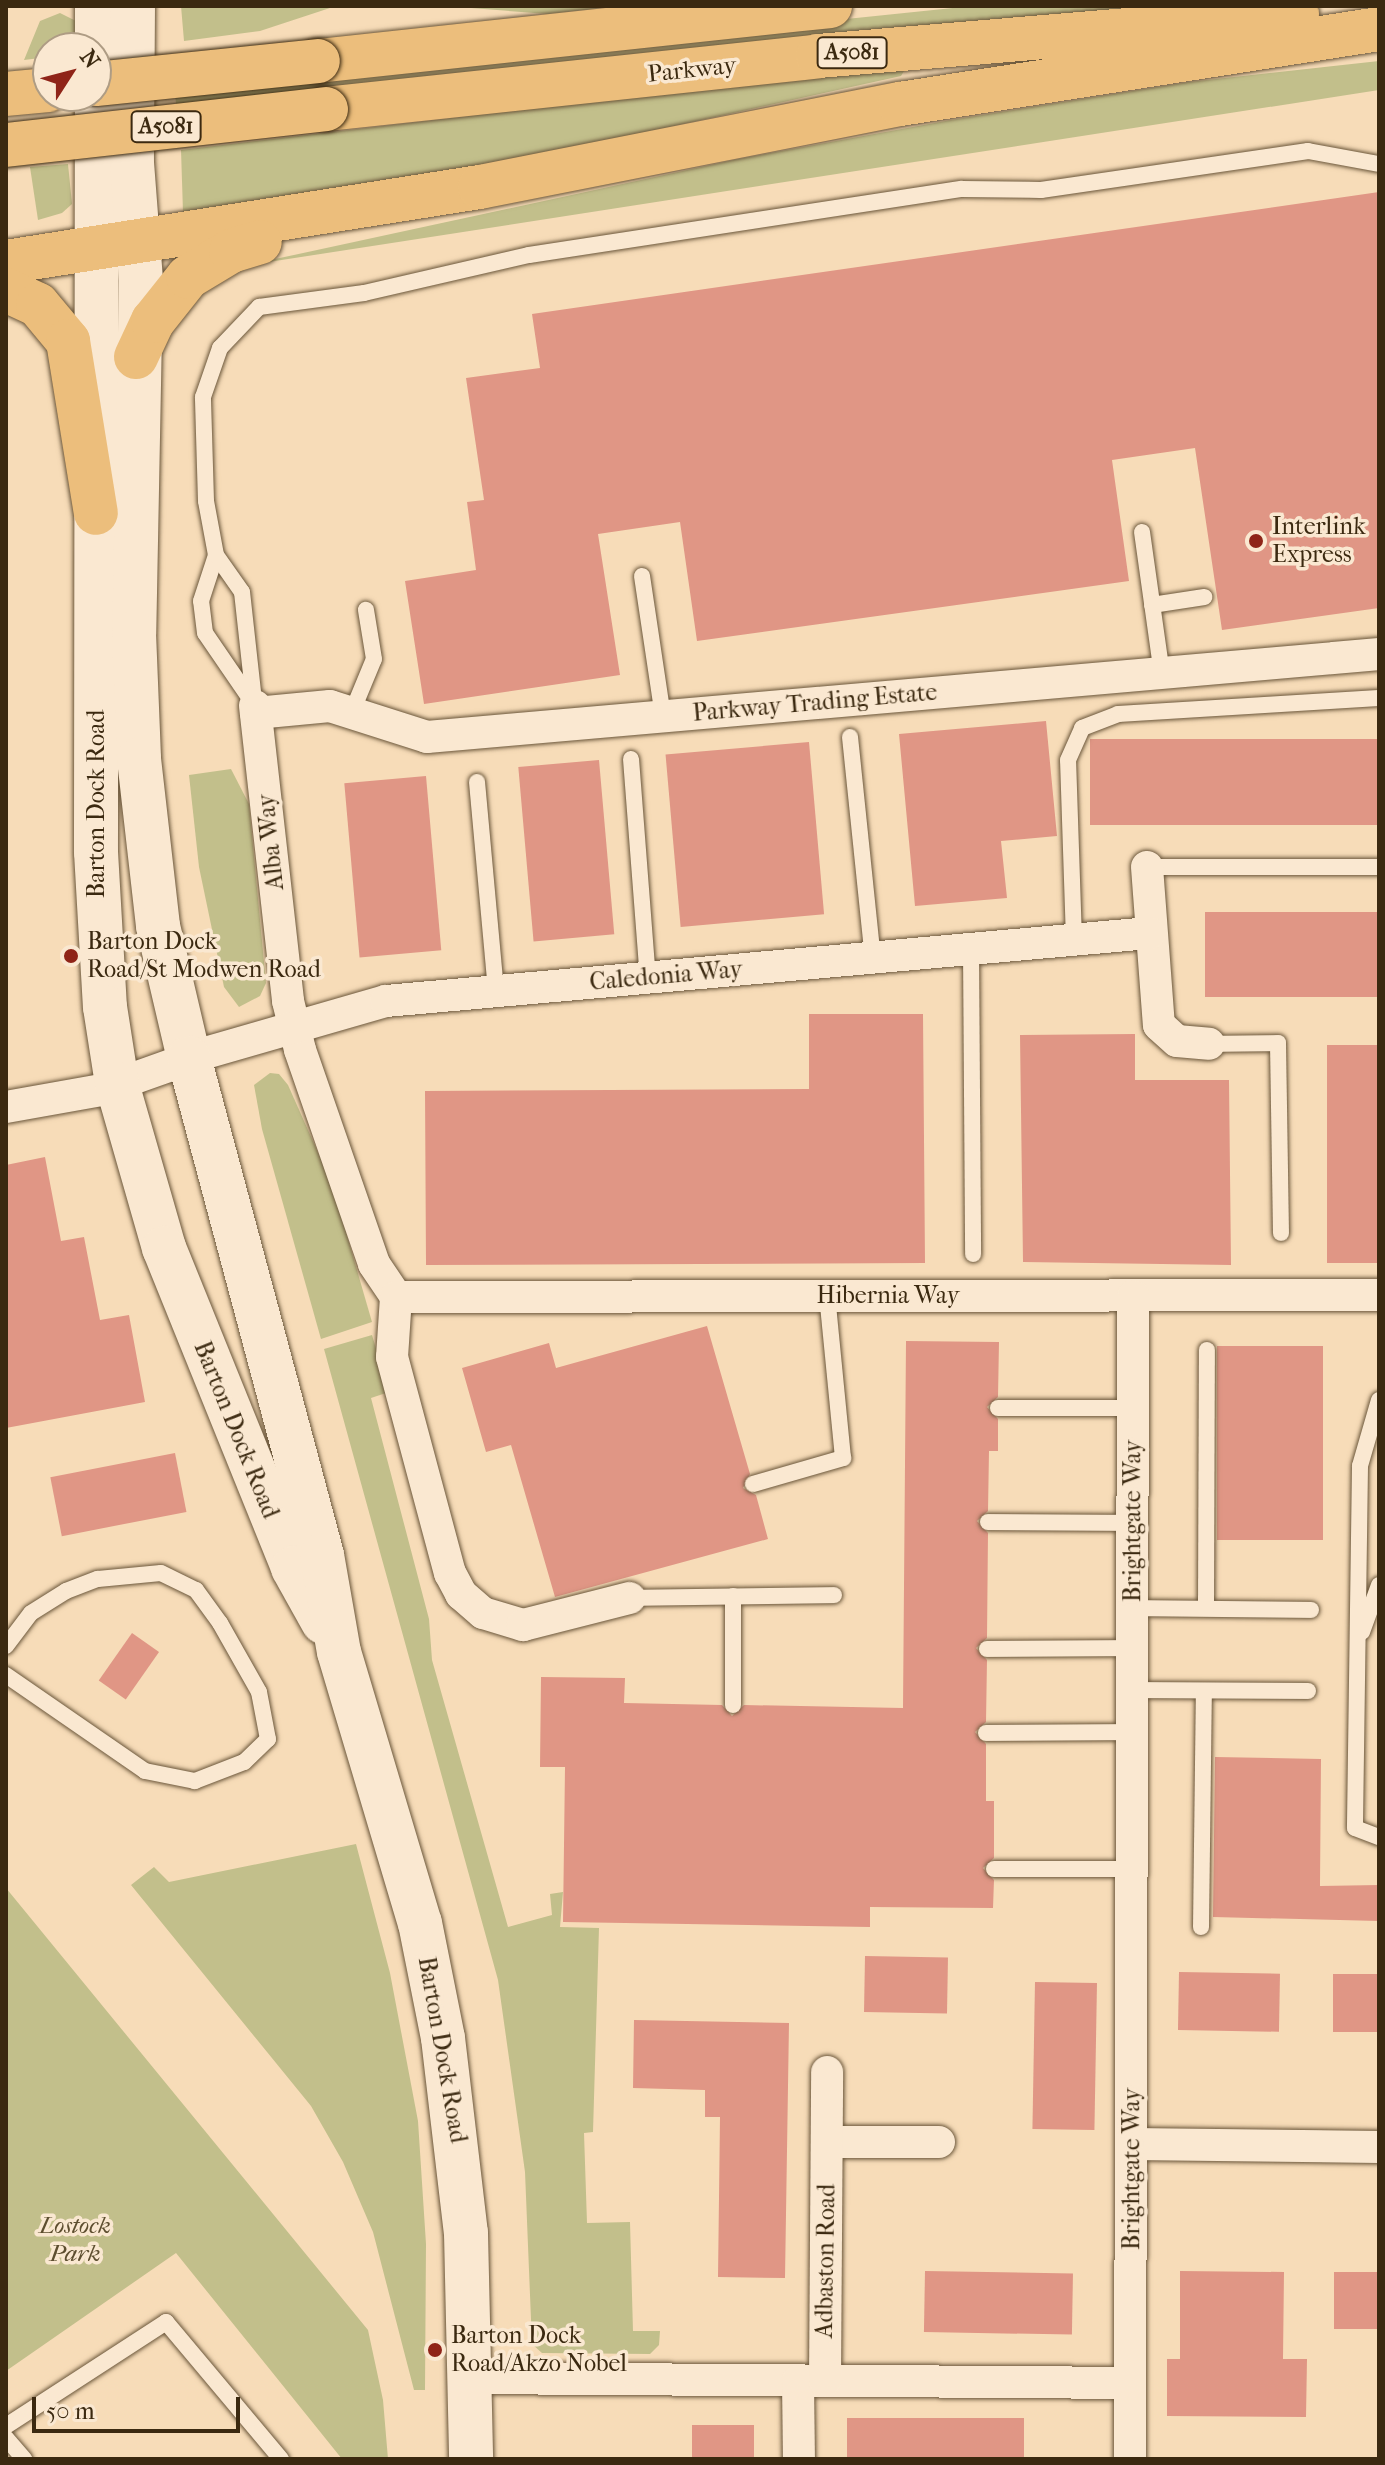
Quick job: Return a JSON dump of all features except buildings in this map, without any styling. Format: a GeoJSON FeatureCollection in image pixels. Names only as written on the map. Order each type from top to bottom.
{"type":"FeatureCollection","features":[{"type":"Feature","properties":{"kind":"highway","name":"Parkway"},"geometry":{"type":"LineString","coordinates":[[112,82],[830,6]]}},
{"type":"Feature","properties":{"kind":"highway","name":"Parkway"},"geometry":{"type":"LineString","coordinates":[[6,145],[818,56],[1206,21],[1379,12]]}},
{"type":"Feature","properties":{"kind":"highway","name":"A5081"},"geometry":{"type":"LineString","coordinates":[[141,239],[184,237],[480,187],[900,104],[1379,29]]}},
{"type":"Feature","properties":{"kind":"highway"},"geometry":{"type":"LineString","coordinates":[[6,94],[32,92]]}},
{"type":"Feature","properties":{"kind":"highway","name":"A5081"},"geometry":{"type":"LineString","coordinates":[[136,357],[171,296],[207,263],[231,251],[480,187]]}},
{"type":"Feature","properties":{"kind":"highway"},"geometry":{"type":"LineString","coordinates":[[6,262],[96,250],[141,239]]}},
{"type":"Feature","properties":{"kind":"highway"},"geometry":{"type":"LineString","coordinates":[[6,290],[38,305],[68,341],[96,513]]}},
{"type":"Feature","properties":{"kind":"main road","name":"Barton Dock Road"},"geometry":{"type":"LineString","coordinates":[[97,6],[99,945],[117,1084],[164,1248],[195,1331],[293,1568],[339,1652]]}},
{"type":"Feature","properties":{"kind":"main road","name":"Barton Dock Road"},"geometry":{"type":"LineString","coordinates":[[133,6],[132,163],[141,239],[136,357],[134,633],[139,759],[158,926],[189,1058],[322,1555],[339,1652],[420,1923],[443,2038],[460,2149],[471,2378],[471,2459]]}},
{"type":"Feature","properties":{"kind":"street","name":"Parkway Trading Estate"},"geometry":{"type":"LineString","coordinates":[[256,710],[313,706],[352,712],[400,732],[427,737],[1379,654]]}},
{"type":"Feature","properties":{"kind":"street","name":"Alba Way"},"geometry":{"type":"LineString","coordinates":[[256,710],[284,976],[294,1027]]}},
{"type":"Feature","properties":{"kind":"street"},"geometry":{"type":"LineString","coordinates":[[1147,867],[1159,1025],[1177,1041],[1209,1044]]}},
{"type":"Feature","properties":{"kind":"street","name":"Caledonia Way"},"geometry":{"type":"LineString","coordinates":[[6,1107],[117,1084],[189,1058],[377,1003],[1150,933]]}},
{"type":"Feature","properties":{"kind":"street"},"geometry":{"type":"LineString","coordinates":[[294,1027],[374,1264],[396,1297],[390,1336],[397,1382],[443,1551],[461,1594],[483,1613],[523,1625],[630,1598]]}},
{"type":"Feature","properties":{"kind":"street","name":"Hibernia Way"},"geometry":{"type":"LineString","coordinates":[[396,1297],[1379,1295]]}},
{"type":"Feature","properties":{"kind":"street","name":"Brightgate Way"},"geometry":{"type":"LineString","coordinates":[[1130,2459],[1134,1869],[1133,1296]]}},
{"type":"Feature","properties":{"kind":"street","name":"Adbaston Road"},"geometry":{"type":"LineString","coordinates":[[799,2459],[812,2381],[827,2142],[827,2072]]}},
{"type":"Feature","properties":{"kind":"street"},"geometry":{"type":"LineString","coordinates":[[827,2142],[939,2142]]}},
{"type":"Feature","properties":{"kind":"street"},"geometry":{"type":"LineString","coordinates":[[1132,2144],[1379,2147]]}},
{"type":"Feature","properties":{"kind":"street"},"geometry":{"type":"LineString","coordinates":[[471,2378],[1130,2383]]}},
{"type":"Feature","properties":{"kind":"lane"},"geometry":{"type":"LineString","coordinates":[[256,710],[242,592],[216,555],[206,501],[205,383],[234,328],[259,307],[276,302],[364,293],[529,255],[962,189],[1041,190],[1308,151],[1379,164]]}},
{"type":"Feature","properties":{"kind":"lane"},"geometry":{"type":"LineString","coordinates":[[1142,532],[1162,674]]}},
{"type":"Feature","properties":{"kind":"lane"},"geometry":{"type":"LineString","coordinates":[[216,555],[201,601],[205,633],[256,710]]}},
{"type":"Feature","properties":{"kind":"lane"},"geometry":{"type":"LineString","coordinates":[[642,576],[663,716]]}},
{"type":"Feature","properties":{"kind":"lane"},"geometry":{"type":"LineString","coordinates":[[1152,605],[1204,597]]}},
{"type":"Feature","properties":{"kind":"lane"},"geometry":{"type":"LineString","coordinates":[[352,712],[374,659],[366,610]]}},
{"type":"Feature","properties":{"kind":"lane"},"geometry":{"type":"LineString","coordinates":[[1074,940],[1068,760],[1082,728],[1118,714],[1379,698]]}},
{"type":"Feature","properties":{"kind":"lane"},"geometry":{"type":"LineString","coordinates":[[850,737],[873,958]]}},
{"type":"Feature","properties":{"kind":"lane"},"geometry":{"type":"LineString","coordinates":[[631,759],[648,978]]}},
{"type":"Feature","properties":{"kind":"lane"},"geometry":{"type":"LineString","coordinates":[[477,782],[496,991]]}},
{"type":"Feature","properties":{"kind":"lane"},"geometry":{"type":"LineString","coordinates":[[1147,867],[1379,867]]}},
{"type":"Feature","properties":{"kind":"lane"},"geometry":{"type":"LineString","coordinates":[[971,949],[973,1254]]}},
{"type":"Feature","properties":{"kind":"lane"},"geometry":{"type":"LineString","coordinates":[[1209,1044],[1278,1043],[1281,1233]]}},
{"type":"Feature","properties":{"kind":"lane"},"geometry":{"type":"LineString","coordinates":[[753,1484],[843,1458],[827,1296]]}},
{"type":"Feature","properties":{"kind":"lane"},"geometry":{"type":"LineString","coordinates":[[1206,1608],[1207,1350]]}},
{"type":"Feature","properties":{"kind":"lane"},"geometry":{"type":"LineString","coordinates":[[1379,1400],[1360,1466],[1355,1828],[1379,1837]]}},
{"type":"Feature","properties":{"kind":"lane"},"geometry":{"type":"LineString","coordinates":[[998,1408],[1133,1408]]}},
{"type":"Feature","properties":{"kind":"lane"},"geometry":{"type":"LineString","coordinates":[[988,1522],[1134,1523]]}},
{"type":"Feature","properties":{"kind":"lane"},"geometry":{"type":"LineString","coordinates":[[6,1646],[31,1613],[66,1591],[98,1579],[161,1573],[196,1590],[220,1623],[259,1692],[268,1739],[244,1762],[195,1781],[145,1771],[6,1675]]}},
{"type":"Feature","properties":{"kind":"lane"},"geometry":{"type":"LineString","coordinates":[[1357,1646],[1379,1585]]}},
{"type":"Feature","properties":{"kind":"lane"},"geometry":{"type":"LineString","coordinates":[[630,1598],[834,1595]]}},
{"type":"Feature","properties":{"kind":"lane"},"geometry":{"type":"LineString","coordinates":[[733,1596],[733,1705]]}},
{"type":"Feature","properties":{"kind":"lane"},"geometry":{"type":"LineString","coordinates":[[1133,1608],[1311,1610]]}},
{"type":"Feature","properties":{"kind":"lane"},"geometry":{"type":"LineString","coordinates":[[987,1649],[1133,1648]]}},
{"type":"Feature","properties":{"kind":"lane"},"geometry":{"type":"LineString","coordinates":[[1133,1690],[1308,1691]]}},
{"type":"Feature","properties":{"kind":"lane"},"geometry":{"type":"LineString","coordinates":[[1201,1927],[1204,1691]]}},
{"type":"Feature","properties":{"kind":"lane"},"geometry":{"type":"LineString","coordinates":[[986,1733],[1134,1732]]}},
{"type":"Feature","properties":{"kind":"lane"},"geometry":{"type":"LineString","coordinates":[[994,1869],[1134,1869]]}},
{"type":"Feature","properties":{"kind":"lane"},"geometry":{"type":"LineString","coordinates":[[6,2426],[166,2322],[281,2459]]}},
{"type":"Feature","properties":{"kind":"lane"},"geometry":{"type":"LineString","coordinates":[[6,2438],[24,2459]]}},
{"type":"Feature","properties":{"kind":"green space"},"geometry":{"type":"Polygon","coordinates":[[[181,6],[441,6],[333,7],[260,31],[184,41],[181,6]]]}},
{"type":"Feature","properties":{"kind":"green space"},"geometry":{"type":"Polygon","coordinates":[[[445,6],[620,6],[548,14],[445,6]]]}},
{"type":"Feature","properties":{"kind":"green space"},"geometry":{"type":"Polygon","coordinates":[[[972,6],[1159,6],[864,32],[176,105],[175,89],[972,6]]]}},
{"type":"Feature","properties":{"kind":"green space"},"geometry":{"type":"Polygon","coordinates":[[[60,13],[86,26],[86,32],[35,32],[40,21],[60,13]]]}},
{"type":"Feature","properties":{"kind":"green space"},"geometry":{"type":"Polygon","coordinates":[[[32,40],[32,59],[24,60],[32,40]]]}},
{"type":"Feature","properties":{"kind":"green space"},"geometry":{"type":"Polygon","coordinates":[[[1379,61],[1379,90],[243,266],[738,159],[951,120],[1189,82],[1379,61]]]}},
{"type":"Feature","properties":{"kind":"green space"},"geometry":{"type":"Polygon","coordinates":[[[898,65],[904,71],[901,76],[606,141],[350,189],[188,215],[183,212],[181,150],[898,65]]]}},
{"type":"Feature","properties":{"kind":"green space"},"geometry":{"type":"Polygon","coordinates":[[[68,164],[72,204],[62,213],[38,220],[30,167],[68,164]]]}},
{"type":"Feature","properties":{"kind":"green space"},"geometry":{"type":"Polygon","coordinates":[[[231,769],[249,804],[266,983],[260,996],[239,1007],[224,987],[199,867],[189,775],[231,769]]]}},
{"type":"Feature","properties":{"kind":"green space"},"geometry":{"type":"Polygon","coordinates":[[[270,1073],[279,1074],[288,1085],[332,1184],[372,1322],[321,1339],[262,1129],[254,1085],[270,1073]]]}},
{"type":"Feature","properties":{"kind":"green space"},"geometry":{"type":"Polygon","coordinates":[[[372,1335],[389,1392],[371,1398],[429,1619],[432,1660],[508,1927],[552,1915],[550,1894],[563,1892],[560,1927],[599,1928],[593,2132],[584,2133],[587,2223],[630,2222],[633,2331],[660,2331],[659,2345],[650,2354],[542,2353],[532,2344],[525,2172],[498,1980],[324,1349],[372,1335]]]}},
{"type":"Feature","properties":{"kind":"green space"},"geometry":{"type":"Polygon","coordinates":[[[356,1844],[390,1973],[418,2121],[426,2244],[425,2390],[414,2390],[373,2232],[343,2162],[311,2106],[131,1885],[154,1867],[169,1882],[356,1844]]]}},
{"type":"Feature","properties":{"kind":"green space","name":"Lostock Park"},"geometry":{"type":"Polygon","coordinates":[[[6,1888],[368,2330],[383,2400],[388,2459],[342,2459],[176,2253],[6,2371],[6,1888]]]}},
{"type":"Feature","properties":{"kind":"place","name":"Interlink Express"},"geometry":{"type":"Point","coordinates":[1256,541]}},
{"type":"Feature","properties":{"kind":"place","name":"Barton Dock Road/St Modwen Road"},"geometry":{"type":"Point","coordinates":[71,956]}},
{"type":"Feature","properties":{"kind":"place","name":"Barton Dock Road/Akzo Nobel"},"geometry":{"type":"Point","coordinates":[435,2350]}}]}
